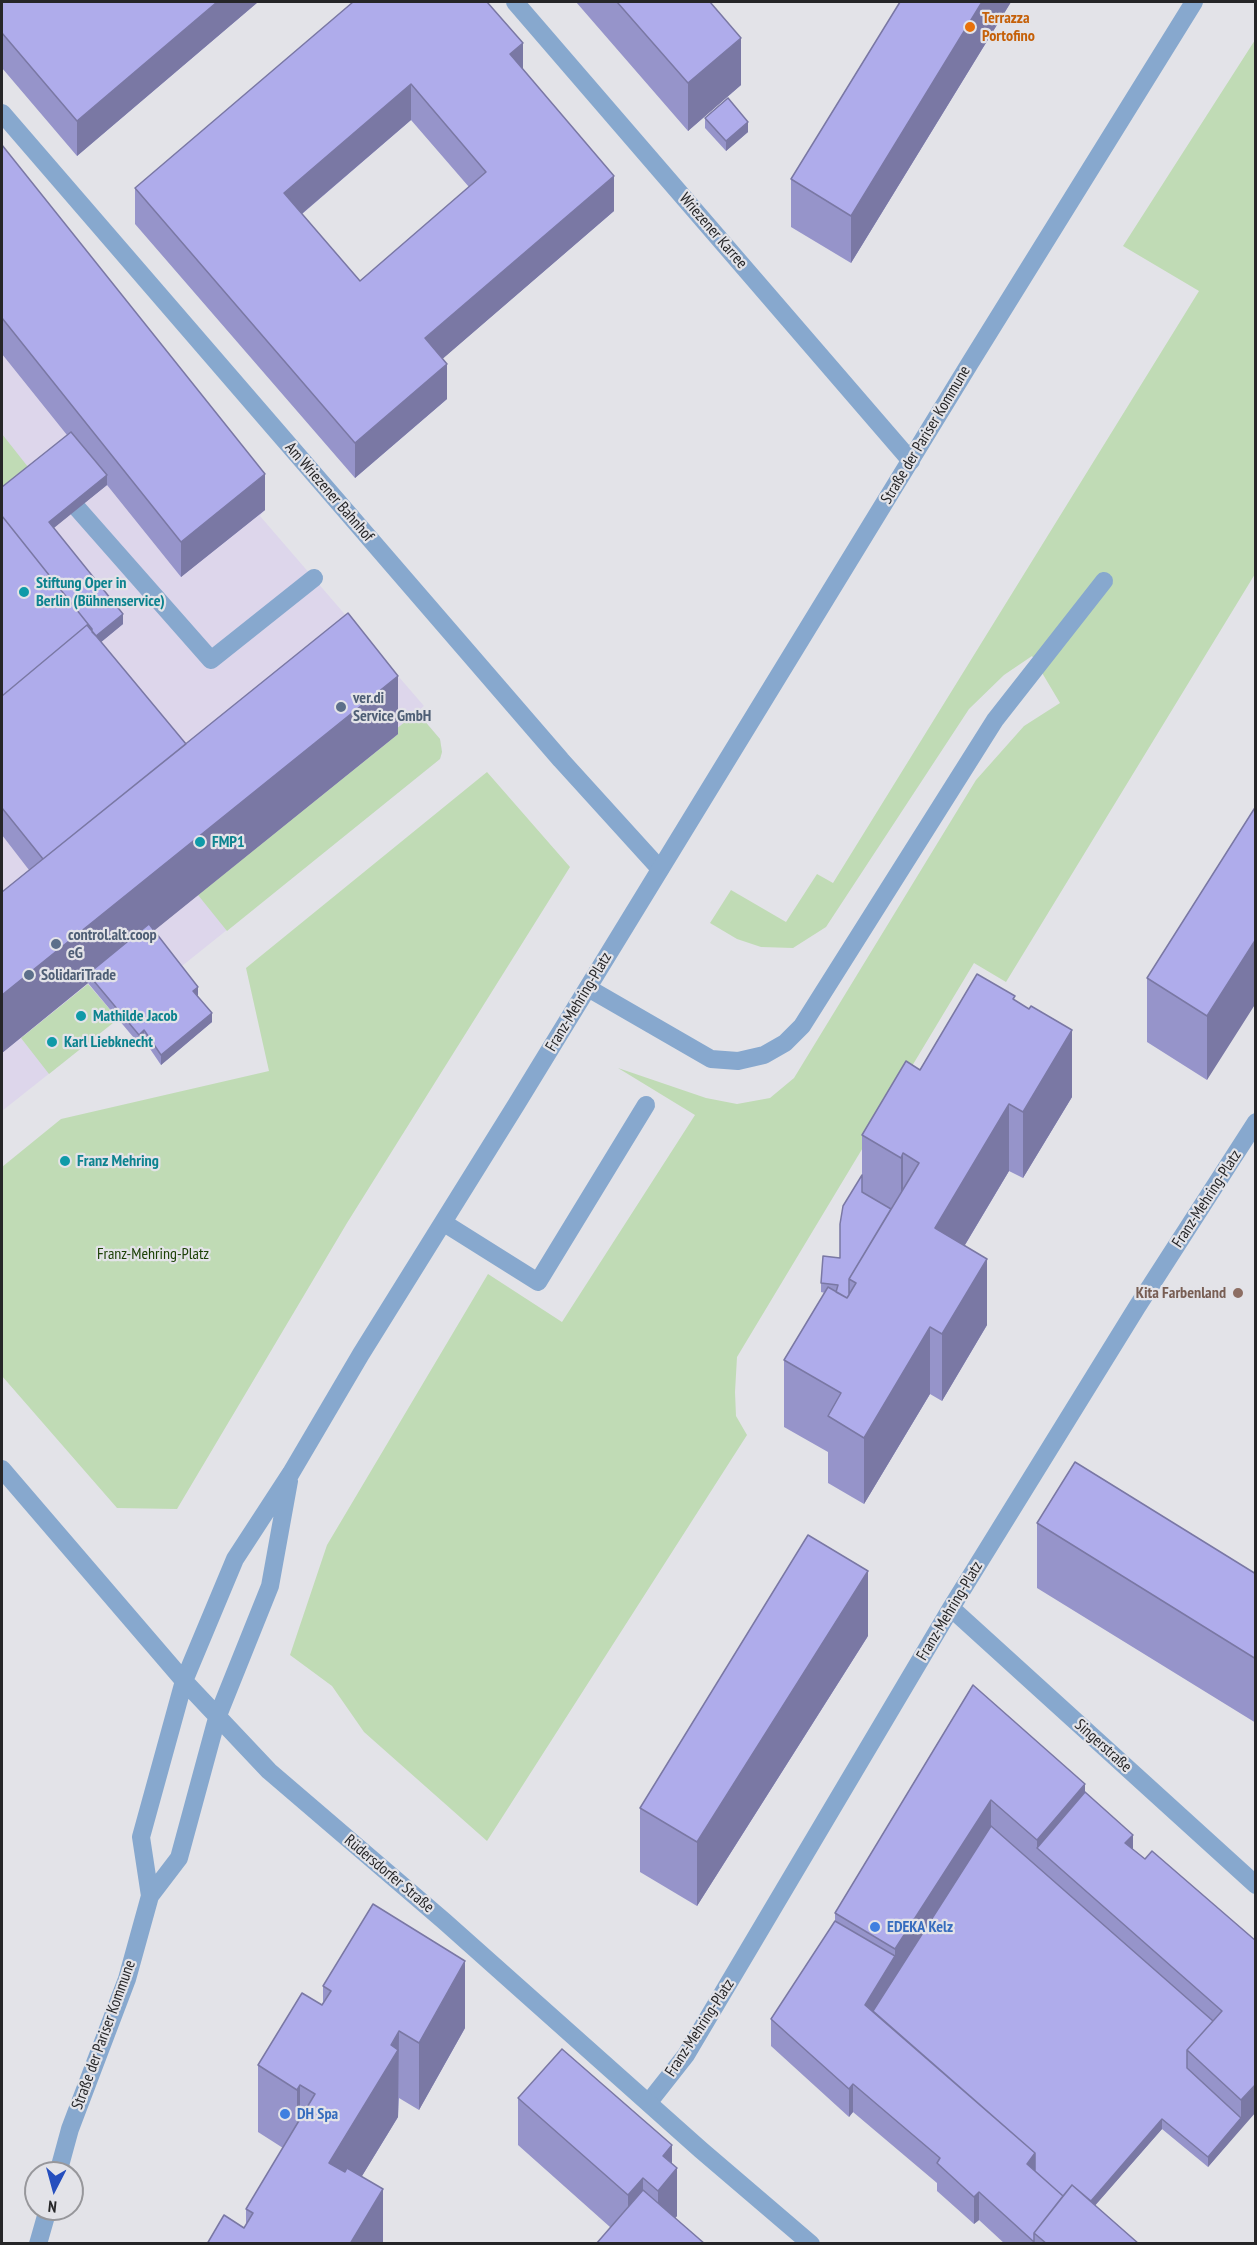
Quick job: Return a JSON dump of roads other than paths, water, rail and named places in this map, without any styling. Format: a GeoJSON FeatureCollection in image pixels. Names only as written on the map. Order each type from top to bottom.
{"type":"FeatureCollection","features":[{"type":"Feature","properties":{"kind":"street","name":"Wriezener Karree"},"geometry":{"type":"LineString","coordinates":[[515,2],[911,461]]}},
{"type":"Feature","properties":{"kind":"street","name":"Straße der Pariser Kommune"},"geometry":{"type":"LineString","coordinates":[[660,868],[1194,2]]}},
{"type":"Feature","properties":{"kind":"street","name":"Am Wriezener Bahnhof"},"geometry":{"type":"LineString","coordinates":[[2,113],[532,727],[660,868]]}},
{"type":"Feature","properties":{"kind":"street"},"geometry":{"type":"LineString","coordinates":[[78,509],[211,660],[314,579]]}},
{"type":"Feature","properties":{"kind":"street"},"geometry":{"type":"LineString","coordinates":[[588,988],[711,1059],[738,1061],[764,1055],[785,1043],[802,1026],[995,720],[1104,581]]}},
{"type":"Feature","properties":{"kind":"street","name":"Franz-Mehring-Platz"},"geometry":{"type":"LineString","coordinates":[[184,1681],[235,1559],[291,1473],[361,1354],[444,1223],[660,868]]}},
{"type":"Feature","properties":{"kind":"street"},"geometry":{"type":"LineString","coordinates":[[444,1223],[538,1282],[646,1105]]}},
{"type":"Feature","properties":{"kind":"street","name":"Franz-Mehring-Platz"},"geometry":{"type":"LineString","coordinates":[[649,2102],[686,2055],[951,1608],[1137,1307],[1256,1122]]}},
{"type":"Feature","properties":{"kind":"street","name":"Rüdersdorfer Straße"},"geometry":{"type":"LineString","coordinates":[[2,1469],[217,1718],[293,1793],[444,1921],[701,2150],[811,2244]]}},
{"type":"Feature","properties":{"kind":"street","name":"Franz-Mehring-Platz"},"geometry":{"type":"LineString","coordinates":[[217,1718],[270,1586],[291,1473]]}},
{"type":"Feature","properties":{"kind":"street","name":"Singerstraße"},"geometry":{"type":"LineString","coordinates":[[951,1608],[1256,1885]]}},
{"type":"Feature","properties":{"kind":"street","name":"Straße der Pariser Kommune"},"geometry":{"type":"LineString","coordinates":[[150,1896],[141,1837],[184,1681]]}},
{"type":"Feature","properties":{"kind":"street","name":"Straße der Pariser Kommune"},"geometry":{"type":"LineString","coordinates":[[61,2161],[70,2129],[127,1979],[150,1896],[179,1858],[217,1718]]}},
{"type":"Feature","properties":{"kind":"street"},"geometry":{"type":"LineString","coordinates":[[38,2244],[45,2221]]}},
{"type":"Feature","properties":{"kind":"place","name":"Terrazza Portofino"},"geometry":{"type":"Point","coordinates":[970,27]}},
{"type":"Feature","properties":{"kind":"place","name":"Stiftung Oper in Berlin (Bühnenservice)"},"geometry":{"type":"Point","coordinates":[24,592]}},
{"type":"Feature","properties":{"kind":"place","name":"ver.di Service GmbH"},"geometry":{"type":"Point","coordinates":[341,707]}},
{"type":"Feature","properties":{"kind":"place","name":"FMP1"},"geometry":{"type":"Point","coordinates":[200,842]}},
{"type":"Feature","properties":{"kind":"place","name":"control.alt.coop eG"},"geometry":{"type":"Point","coordinates":[56,944]}},
{"type":"Feature","properties":{"kind":"place","name":"SolidariTrade"},"geometry":{"type":"Point","coordinates":[29,975]}},
{"type":"Feature","properties":{"kind":"place","name":"Mathilde Jacob"},"geometry":{"type":"Point","coordinates":[81,1016]}},
{"type":"Feature","properties":{"kind":"place","name":"Karl Liebknecht"},"geometry":{"type":"Point","coordinates":[52,1042]}},
{"type":"Feature","properties":{"kind":"place","name":"Franz Mehring"},"geometry":{"type":"Point","coordinates":[65,1161]}},
{"type":"Feature","properties":{"kind":"place","name":"Kita Farbenland"},"geometry":{"type":"Point","coordinates":[1238,1293]}},
{"type":"Feature","properties":{"kind":"place","name":"EDEKA Kelz"},"geometry":{"type":"Point","coordinates":[875,1927]}},
{"type":"Feature","properties":{"kind":"place","name":"DH Spa"},"geometry":{"type":"Point","coordinates":[285,2114]}}]}
